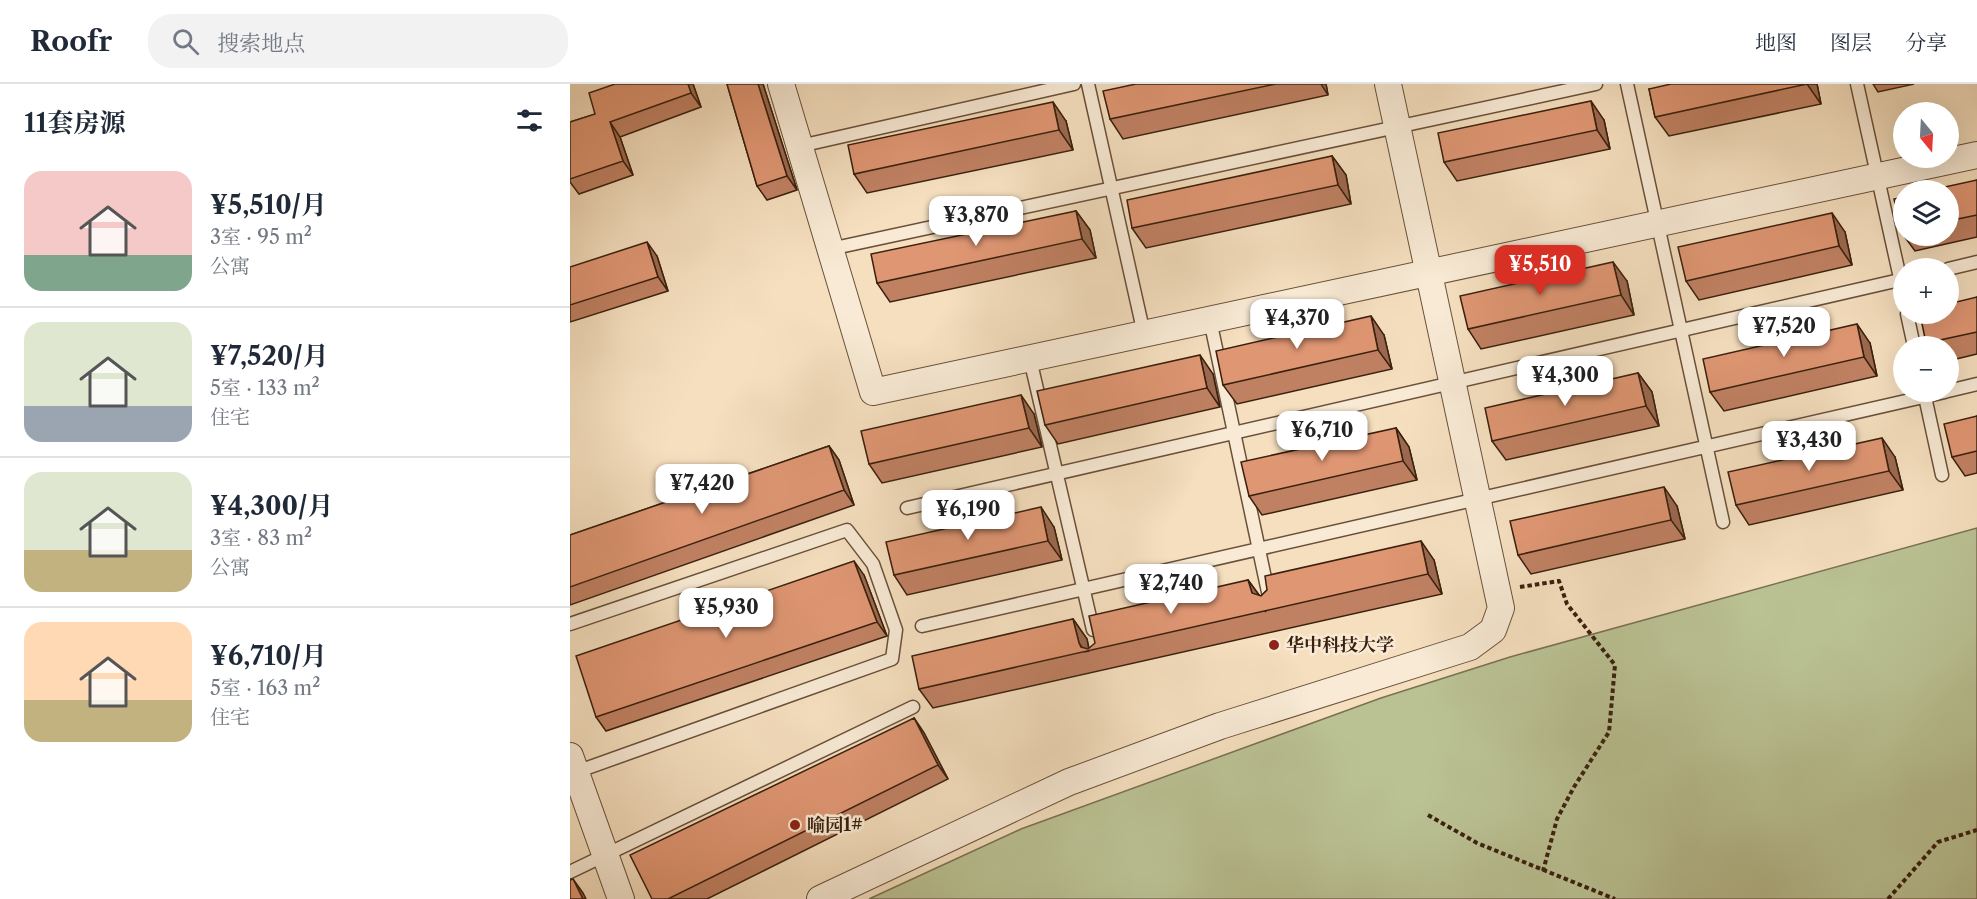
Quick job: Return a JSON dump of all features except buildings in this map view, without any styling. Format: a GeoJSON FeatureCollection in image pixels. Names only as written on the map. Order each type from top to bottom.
{"type":"FeatureCollection","features":[{"type":"Feature","properties":{"kind":"street"},"geometry":{"type":"LineString","coordinates":[[781,84],[873,392],[1977,155]]}},
{"type":"Feature","properties":{"kind":"street"},"geometry":{"type":"LineString","coordinates":[[820,899],[1069,782],[1220,726],[1470,647],[1492,630],[1501,608],[1388,84]]}},
{"type":"Feature","properties":{"kind":"street"},"geometry":{"type":"LineString","coordinates":[[572,768],[621,899]]}},
{"type":"Feature","properties":{"kind":"lane"},"geometry":{"type":"LineString","coordinates":[[800,146],[1074,84]]}},
{"type":"Feature","properties":{"kind":"lane"},"geometry":{"type":"LineString","coordinates":[[1089,84],[1144,334]]}},
{"type":"Feature","properties":{"kind":"lane"},"geometry":{"type":"LineString","coordinates":[[830,249],[1596,84]]}},
{"type":"Feature","properties":{"kind":"lane"},"geometry":{"type":"LineString","coordinates":[[1627,84],[1723,522]]}},
{"type":"Feature","properties":{"kind":"lane"},"geometry":{"type":"LineString","coordinates":[[1857,84],[1897,258]]}},
{"type":"Feature","properties":{"kind":"lane"},"geometry":{"type":"LineString","coordinates":[[1959,266],[1977,262]]}},
{"type":"Feature","properties":{"kind":"lane"},"geometry":{"type":"LineString","coordinates":[[907,508],[1893,282]]}},
{"type":"Feature","properties":{"kind":"lane"},"geometry":{"type":"LineString","coordinates":[[1210,320],[1272,608]]}},
{"type":"Feature","properties":{"kind":"lane"},"geometry":{"type":"LineString","coordinates":[[1030,359],[1095,640]]}},
{"type":"Feature","properties":{"kind":"lane"},"geometry":{"type":"LineString","coordinates":[[1959,388],[1977,384]]}},
{"type":"Feature","properties":{"kind":"lane"},"geometry":{"type":"LineString","coordinates":[[922,626],[1893,402]]}},
{"type":"Feature","properties":{"kind":"lane"},"geometry":{"type":"LineString","coordinates":[[1927,402],[1942,475]]}},
{"type":"Feature","properties":{"kind":"lane"},"geometry":{"type":"LineString","coordinates":[[570,624],[847,530],[873,564],[896,630],[891,659],[572,768]]}},
{"type":"Feature","properties":{"kind":"lane"},"geometry":{"type":"LineString","coordinates":[[570,872],[913,707]]}},
{"type":"Feature","properties":{"kind":"path"},"geometry":{"type":"LineString","coordinates":[[1497,591],[1559,581],[1567,604],[1616,665],[1609,732],[1574,787],[1557,819],[1543,871]]}},
{"type":"Feature","properties":{"kind":"path"},"geometry":{"type":"LineString","coordinates":[[1428,814],[1477,843],[1615,899]]}},
{"type":"Feature","properties":{"kind":"path"},"geometry":{"type":"LineString","coordinates":[[1888,899],[1938,842],[1977,830]]}},
{"type":"Feature","properties":{"kind":"green space"},"geometry":{"type":"Polygon","coordinates":[[[1977,528],[1977,899],[869,899],[1021,829],[1381,698],[1510,657],[1977,528]]]}},
{"type":"Feature","properties":{"kind":"place","name":"华中科技大学"},"geometry":{"type":"Point","coordinates":[1274,645]}},
{"type":"Feature","properties":{"kind":"place","name":"喻园1#"},"geometry":{"type":"Point","coordinates":[795,825]}}]}
